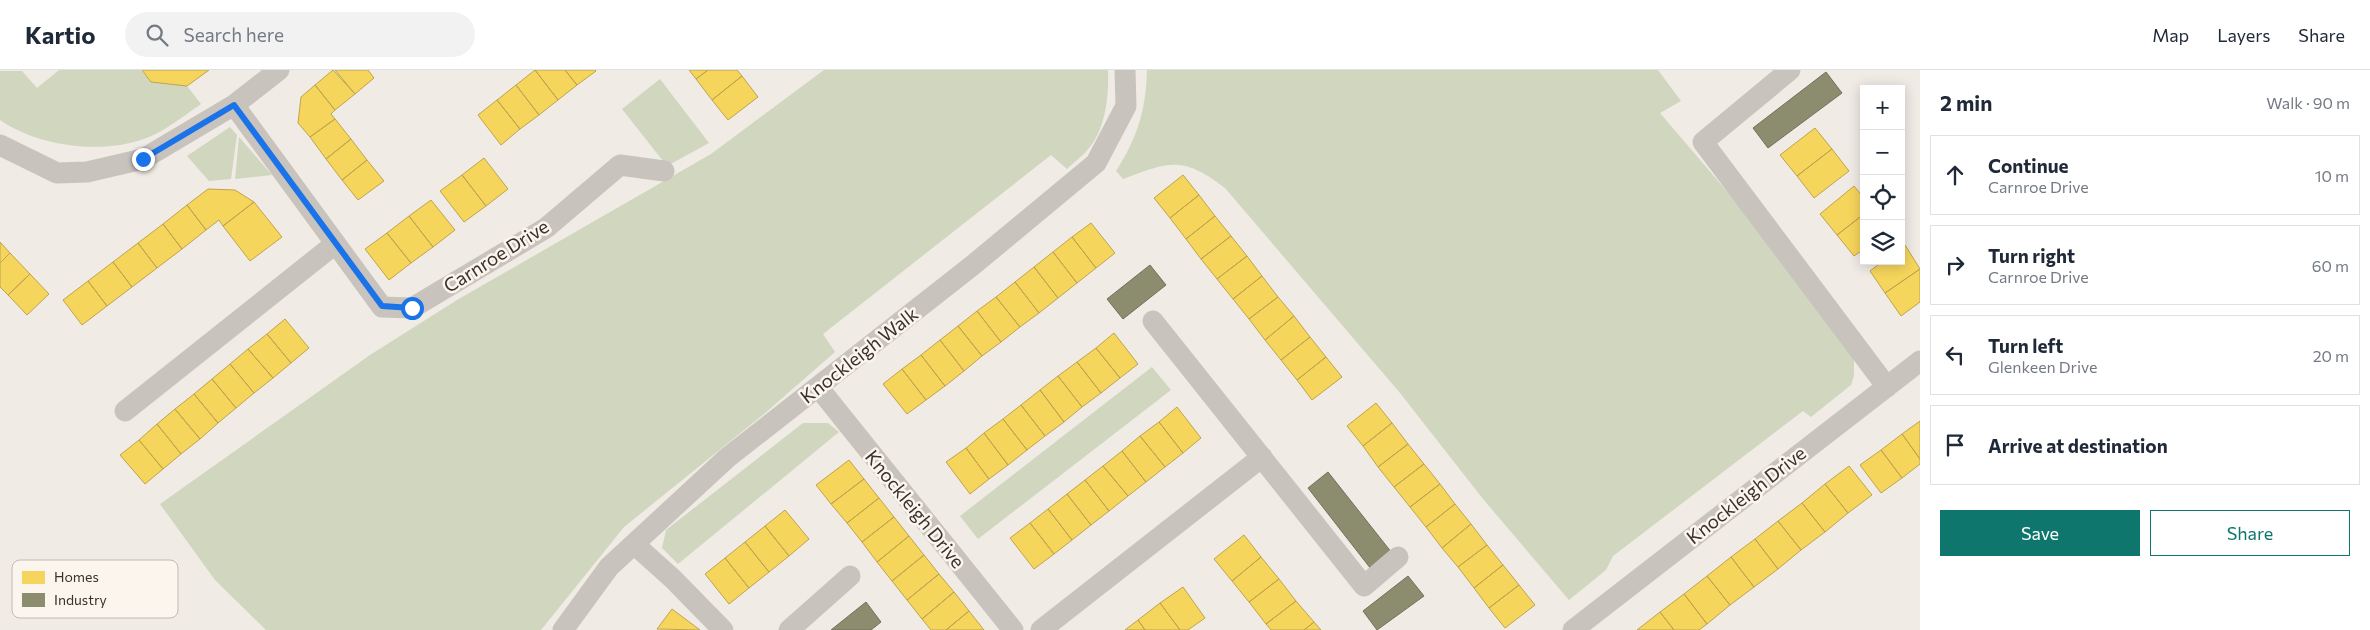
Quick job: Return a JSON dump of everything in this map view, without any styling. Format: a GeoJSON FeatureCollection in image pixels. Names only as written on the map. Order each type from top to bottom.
{"type":"FeatureCollection","features":[{"type":"Feature","properties":{"kind":"street"},"geometry":{"type":"LineString","coordinates":[[0,145],[57,174],[88,172],[143,159],[234,105],[279,70]]}},
{"type":"Feature","properties":{"kind":"street","name":"Knockleigh Walk"},"geometry":{"type":"LineString","coordinates":[[563,630],[609,567],[727,458],[973,265],[1096,163],[1126,106],[1125,70]]}},
{"type":"Feature","properties":{"kind":"street"},"geometry":{"type":"LineString","coordinates":[[1790,70],[1703,142],[1887,386]]}},
{"type":"Feature","properties":{"kind":"street","name":"Carnroe Drive"},"geometry":{"type":"LineString","coordinates":[[234,105],[382,306],[412,308],[546,228],[620,165],[664,171]]}},
{"type":"Feature","properties":{"kind":"street"},"geometry":{"type":"LineString","coordinates":[[125,411],[335,244]]}},
{"type":"Feature","properties":{"kind":"street"},"geometry":{"type":"LineString","coordinates":[[1153,321],[1364,586],[1398,558]]}},
{"type":"Feature","properties":{"kind":"street","name":"Knockleigh Drive"},"geometry":{"type":"LineString","coordinates":[[1574,630],[1622,590],[1920,361]]}},
{"type":"Feature","properties":{"kind":"street","name":"Knockleigh Drive"},"geometry":{"type":"LineString","coordinates":[[818,386],[1013,630]]}},
{"type":"Feature","properties":{"kind":"street"},"geometry":{"type":"LineString","coordinates":[[1041,630],[1262,457]]}},
{"type":"Feature","properties":{"kind":"street"},"geometry":{"type":"LineString","coordinates":[[634,544],[673,579],[723,630]]}},
{"type":"Feature","properties":{"kind":"street"},"geometry":{"type":"LineString","coordinates":[[789,630],[850,576]]}},
{"type":"Feature","properties":{"kind":"green space"},"geometry":{"type":"Polygon","coordinates":[[[59,70],[141,70],[151,82],[187,86],[201,104],[149,137],[124,144],[106,146],[87,147],[50,141],[15,129],[0,120],[0,71],[22,71],[37,88],[59,70]]]}},
{"type":"Feature","properties":{"kind":"green space"},"geometry":{"type":"Polygon","coordinates":[[[824,70],[1108,70],[1108,90],[1103,121],[1095,140],[1087,151],[1067,169],[1051,155],[823,334],[835,352],[764,414],[624,527],[541,630],[266,630],[215,580],[160,504],[370,355],[457,300],[711,154],[824,70]]]}},
{"type":"Feature","properties":{"kind":"green space"},"geometry":{"type":"Polygon","coordinates":[[[1147,70],[1658,70],[1681,101],[1660,113],[1748,216],[1854,358],[1854,376],[1851,385],[1811,417],[1803,411],[1613,556],[1606,570],[1569,600],[1483,499],[1400,393],[1225,188],[1187,166],[1176,165],[1153,168],[1123,179],[1116,171],[1130,146],[1143,110],[1147,70]]]}},
{"type":"Feature","properties":{"kind":"green space"},"geometry":{"type":"Polygon","coordinates":[[[660,79],[709,143],[667,166],[622,109],[660,79]]]}},
{"type":"Feature","properties":{"kind":"green space"},"geometry":{"type":"Polygon","coordinates":[[[230,127],[237,135],[231,179],[209,181],[187,156],[230,127]]]}},
{"type":"Feature","properties":{"kind":"green space"},"geometry":{"type":"Polygon","coordinates":[[[239,137],[272,175],[235,179],[239,137]]]}},
{"type":"Feature","properties":{"kind":"green space"},"geometry":{"type":"Polygon","coordinates":[[[1152,367],[1171,390],[978,539],[960,516],[1152,367]]]}},
{"type":"Feature","properties":{"kind":"green space"},"geometry":{"type":"Polygon","coordinates":[[[803,423],[828,423],[839,432],[678,564],[662,548],[666,530],[803,423]]]}},
{"type":"Feature","properties":{"kind":"building: Homes"},"geometry":{"type":"Polygon","coordinates":[[[142,70],[209,70],[187,86],[151,82],[142,70]]]}},
{"type":"Feature","properties":{"kind":"building: Homes"},"geometry":{"type":"Polygon","coordinates":[[[333,70],[355,94],[335,110],[315,85],[333,70]]]}},
{"type":"Feature","properties":{"kind":"building: Homes"},"geometry":{"type":"Polygon","coordinates":[[[335,70],[368,70],[374,78],[355,94],[335,70]]]}},
{"type":"Feature","properties":{"kind":"building: Homes"},"geometry":{"type":"Polygon","coordinates":[[[535,70],[565,70],[577,85],[558,100],[535,70]]]}},
{"type":"Feature","properties":{"kind":"building: Homes"},"geometry":{"type":"Polygon","coordinates":[[[535,70],[558,100],[539,115],[516,85],[535,70]]]}},
{"type":"Feature","properties":{"kind":"building: Homes"},"geometry":{"type":"Polygon","coordinates":[[[565,70],[595,70],[596,71],[577,85],[565,70]]]}},
{"type":"Feature","properties":{"kind":"building: Homes"},"geometry":{"type":"Polygon","coordinates":[[[689,70],[708,70],[696,79],[689,70]]]}},
{"type":"Feature","properties":{"kind":"building: Homes"},"geometry":{"type":"Polygon","coordinates":[[[708,70],[737,70],[742,76],[712,100],[696,79],[708,70]]]}},
{"type":"Feature","properties":{"kind":"building: Homes"},"geometry":{"type":"Polygon","coordinates":[[[742,76],[758,97],[728,120],[712,100],[742,76]]]}},
{"type":"Feature","properties":{"kind":"building: Homes"},"geometry":{"type":"Polygon","coordinates":[[[315,85],[335,110],[331,114],[335,119],[310,137],[298,123],[301,97],[315,85]]]}},
{"type":"Feature","properties":{"kind":"building: Homes"},"geometry":{"type":"Polygon","coordinates":[[[516,85],[539,115],[520,129],[497,100],[516,85]]]}},
{"type":"Feature","properties":{"kind":"building: Homes"},"geometry":{"type":"Polygon","coordinates":[[[497,100],[520,129],[501,145],[478,115],[497,100]]]}},
{"type":"Feature","properties":{"kind":"building: Homes"},"geometry":{"type":"Polygon","coordinates":[[[335,119],[351,139],[326,159],[310,137],[335,119]]]}},
{"type":"Feature","properties":{"kind":"building: Homes"},"geometry":{"type":"Polygon","coordinates":[[[1815,128],[1832,149],[1797,176],[1780,155],[1815,128]]]}},
{"type":"Feature","properties":{"kind":"building: Homes"},"geometry":{"type":"Polygon","coordinates":[[[351,139],[367,160],[342,180],[326,159],[351,139]]]}},
{"type":"Feature","properties":{"kind":"building: Homes"},"geometry":{"type":"Polygon","coordinates":[[[1832,149],[1849,171],[1814,198],[1797,176],[1832,149]]]}},
{"type":"Feature","properties":{"kind":"building: Homes"},"geometry":{"type":"Polygon","coordinates":[[[484,158],[508,189],[486,206],[462,175],[484,158]]]}},
{"type":"Feature","properties":{"kind":"building: Homes"},"geometry":{"type":"Polygon","coordinates":[[[367,160],[384,181],[358,200],[342,180],[367,160]]]}},
{"type":"Feature","properties":{"kind":"building: Homes"},"geometry":{"type":"Polygon","coordinates":[[[462,175],[486,206],[464,222],[440,191],[462,175]]]}},
{"type":"Feature","properties":{"kind":"building: Homes"},"geometry":{"type":"Polygon","coordinates":[[[1183,175],[1199,195],[1170,218],[1154,198],[1183,175]]]}},
{"type":"Feature","properties":{"kind":"building: Homes"},"geometry":{"type":"Polygon","coordinates":[[[1854,186],[1860,193],[1860,217],[1837,235],[1820,214],[1854,186]]]}},
{"type":"Feature","properties":{"kind":"building: Homes"},"geometry":{"type":"Polygon","coordinates":[[[208,189],[235,190],[254,202],[223,226],[219,220],[206,230],[187,205],[208,189]]]}},
{"type":"Feature","properties":{"kind":"building: Homes"},"geometry":{"type":"Polygon","coordinates":[[[1199,195],[1215,216],[1186,239],[1170,218],[1199,195]]]}},
{"type":"Feature","properties":{"kind":"building: Homes"},"geometry":{"type":"Polygon","coordinates":[[[431,200],[455,230],[433,247],[409,216],[431,200]]]}},
{"type":"Feature","properties":{"kind":"building: Homes"},"geometry":{"type":"Polygon","coordinates":[[[254,202],[282,237],[250,261],[223,226],[254,202]]]}},
{"type":"Feature","properties":{"kind":"building: Homes"},"geometry":{"type":"Polygon","coordinates":[[[187,205],[206,230],[182,249],[163,224],[187,205]]]}},
{"type":"Feature","properties":{"kind":"building: Homes"},"geometry":{"type":"Polygon","coordinates":[[[409,216],[433,247],[411,263],[387,233],[409,216]]]}},
{"type":"Feature","properties":{"kind":"building: Homes"},"geometry":{"type":"Polygon","coordinates":[[[1215,216],[1231,236],[1201,259],[1186,239],[1215,216]]]}},
{"type":"Feature","properties":{"kind":"building: Homes"},"geometry":{"type":"Polygon","coordinates":[[[1860,217],[1860,252],[1854,256],[1837,235],[1860,217]]]}},
{"type":"Feature","properties":{"kind":"building: Homes"},"geometry":{"type":"Polygon","coordinates":[[[1091,223],[1115,253],[1096,268],[1072,237],[1091,223]]]}},
{"type":"Feature","properties":{"kind":"building: Homes"},"geometry":{"type":"Polygon","coordinates":[[[163,224],[182,249],[157,268],[138,243],[163,224]]]}},
{"type":"Feature","properties":{"kind":"building: Homes"},"geometry":{"type":"Polygon","coordinates":[[[387,233],[411,263],[389,280],[365,249],[387,233]]]}},
{"type":"Feature","properties":{"kind":"building: Homes"},"geometry":{"type":"Polygon","coordinates":[[[1231,236],[1247,256],[1217,279],[1201,259],[1231,236]]]}},
{"type":"Feature","properties":{"kind":"building: Homes"},"geometry":{"type":"Polygon","coordinates":[[[1072,237],[1096,268],[1077,283],[1053,252],[1072,237]]]}},
{"type":"Feature","properties":{"kind":"building: Homes"},"geometry":{"type":"Polygon","coordinates":[[[0,242],[10,253],[0,263],[0,242]]]}},
{"type":"Feature","properties":{"kind":"building: Homes"},"geometry":{"type":"Polygon","coordinates":[[[138,243],[157,268],[132,287],[113,262],[138,243]]]}},
{"type":"Feature","properties":{"kind":"building: Homes"},"geometry":{"type":"Polygon","coordinates":[[[1905,245],[1920,269],[1885,293],[1870,271],[1878,265],[1905,265],[1905,245]]]}},
{"type":"Feature","properties":{"kind":"building: Homes"},"geometry":{"type":"Polygon","coordinates":[[[1053,252],[1077,283],[1058,298],[1034,267],[1053,252]]]}},
{"type":"Feature","properties":{"kind":"building: Homes"},"geometry":{"type":"Polygon","coordinates":[[[10,253],[30,274],[8,295],[0,287],[0,263],[10,253]]]}},
{"type":"Feature","properties":{"kind":"building: Homes"},"geometry":{"type":"Polygon","coordinates":[[[1247,256],[1262,276],[1233,299],[1217,279],[1247,256]]]}},
{"type":"Feature","properties":{"kind":"building: Homes"},"geometry":{"type":"Polygon","coordinates":[[[113,262],[132,287],[107,306],[88,281],[113,262]]]}},
{"type":"Feature","properties":{"kind":"building: Homes"},"geometry":{"type":"Polygon","coordinates":[[[1034,267],[1058,298],[1039,313],[1015,282],[1034,267]]]}},
{"type":"Feature","properties":{"kind":"building: Homes"},"geometry":{"type":"Polygon","coordinates":[[[1920,269],[1920,302],[1901,316],[1885,293],[1920,269]]]}},
{"type":"Feature","properties":{"kind":"building: Homes"},"geometry":{"type":"Polygon","coordinates":[[[30,274],[49,294],[27,315],[8,295],[30,274]]]}},
{"type":"Feature","properties":{"kind":"building: Homes"},"geometry":{"type":"Polygon","coordinates":[[[1262,276],[1278,297],[1249,319],[1233,299],[1262,276]]]}},
{"type":"Feature","properties":{"kind":"building: Homes"},"geometry":{"type":"Polygon","coordinates":[[[88,281],[107,306],[82,325],[63,300],[88,281]]]}},
{"type":"Feature","properties":{"kind":"building: Homes"},"geometry":{"type":"Polygon","coordinates":[[[1015,282],[1039,313],[1020,327],[996,297],[1015,282]]]}},
{"type":"Feature","properties":{"kind":"building: Homes"},"geometry":{"type":"Polygon","coordinates":[[[996,297],[1020,327],[1001,342],[977,311],[996,297]]]}},
{"type":"Feature","properties":{"kind":"building: Homes"},"geometry":{"type":"Polygon","coordinates":[[[1278,297],[1294,316],[1265,340],[1249,319],[1278,297]]]}},
{"type":"Feature","properties":{"kind":"building: Homes"},"geometry":{"type":"Polygon","coordinates":[[[977,311],[1001,342],[982,356],[958,326],[977,311]]]}},
{"type":"Feature","properties":{"kind":"building: Homes"},"geometry":{"type":"Polygon","coordinates":[[[1294,316],[1310,337],[1281,360],[1265,340],[1294,316]]]}},
{"type":"Feature","properties":{"kind":"building: Homes"},"geometry":{"type":"Polygon","coordinates":[[[285,319],[309,348],[291,363],[267,334],[285,319]]]}},
{"type":"Feature","properties":{"kind":"building: Homes"},"geometry":{"type":"Polygon","coordinates":[[[958,326],[982,356],[964,371],[940,340],[958,326]]]}},
{"type":"Feature","properties":{"kind":"building: Homes"},"geometry":{"type":"Polygon","coordinates":[[[1114,333],[1138,364],[1120,378],[1096,348],[1114,333]]]}},
{"type":"Feature","properties":{"kind":"building: Homes"},"geometry":{"type":"Polygon","coordinates":[[[267,334],[291,363],[273,378],[248,349],[267,334]]]}},
{"type":"Feature","properties":{"kind":"building: Homes"},"geometry":{"type":"Polygon","coordinates":[[[1310,337],[1326,357],[1297,380],[1281,360],[1310,337]]]}},
{"type":"Feature","properties":{"kind":"building: Homes"},"geometry":{"type":"Polygon","coordinates":[[[940,340],[964,371],[945,386],[921,355],[940,340]]]}},
{"type":"Feature","properties":{"kind":"building: Homes"},"geometry":{"type":"Polygon","coordinates":[[[1096,348],[1120,378],[1101,393],[1077,362],[1096,348]]]}},
{"type":"Feature","properties":{"kind":"building: Homes"},"geometry":{"type":"Polygon","coordinates":[[[248,349],[273,378],[254,393],[230,364],[248,349]]]}},
{"type":"Feature","properties":{"kind":"building: Homes"},"geometry":{"type":"Polygon","coordinates":[[[921,355],[945,386],[926,400],[902,369],[921,355]]]}},
{"type":"Feature","properties":{"kind":"building: Homes"},"geometry":{"type":"Polygon","coordinates":[[[1326,357],[1342,377],[1312,400],[1297,380],[1326,357]]]}},
{"type":"Feature","properties":{"kind":"building: Homes"},"geometry":{"type":"Polygon","coordinates":[[[1077,362],[1101,393],[1082,407],[1058,376],[1077,362]]]}},
{"type":"Feature","properties":{"kind":"building: Homes"},"geometry":{"type":"Polygon","coordinates":[[[230,364],[254,393],[236,408],[212,379],[230,364]]]}},
{"type":"Feature","properties":{"kind":"building: Homes"},"geometry":{"type":"Polygon","coordinates":[[[902,369],[926,400],[907,414],[883,384],[902,369]]]}},
{"type":"Feature","properties":{"kind":"building: Homes"},"geometry":{"type":"Polygon","coordinates":[[[1058,376],[1082,407],[1064,422],[1040,390],[1058,376]]]}},
{"type":"Feature","properties":{"kind":"building: Homes"},"geometry":{"type":"Polygon","coordinates":[[[212,379],[236,408],[218,423],[194,394],[212,379]]]}},
{"type":"Feature","properties":{"kind":"building: Homes"},"geometry":{"type":"Polygon","coordinates":[[[1040,390],[1064,422],[1045,436],[1021,405],[1040,390]]]}},
{"type":"Feature","properties":{"kind":"building: Homes"},"geometry":{"type":"Polygon","coordinates":[[[194,394],[218,423],[200,439],[175,409],[194,394]]]}},
{"type":"Feature","properties":{"kind":"building: Homes"},"geometry":{"type":"Polygon","coordinates":[[[1376,403],[1392,423],[1363,446],[1347,426],[1376,403]]]}},
{"type":"Feature","properties":{"kind":"building: Homes"},"geometry":{"type":"Polygon","coordinates":[[[1021,405],[1045,436],[1027,450],[1003,419],[1021,405]]]}},
{"type":"Feature","properties":{"kind":"building: Homes"},"geometry":{"type":"Polygon","coordinates":[[[1177,407],[1201,438],[1183,453],[1159,422],[1177,407]]]}},
{"type":"Feature","properties":{"kind":"building: Homes"},"geometry":{"type":"Polygon","coordinates":[[[175,409],[200,439],[181,454],[157,424],[175,409]]]}},
{"type":"Feature","properties":{"kind":"building: Homes"},"geometry":{"type":"Polygon","coordinates":[[[1003,419],[1027,450],[1008,465],[984,433],[1003,419]]]}},
{"type":"Feature","properties":{"kind":"building: Homes"},"geometry":{"type":"Polygon","coordinates":[[[1920,421],[1920,459],[1902,434],[1920,421]]]}},
{"type":"Feature","properties":{"kind":"building: Homes"},"geometry":{"type":"Polygon","coordinates":[[[1159,422],[1183,453],[1165,467],[1140,436],[1159,422]]]}},
{"type":"Feature","properties":{"kind":"building: Homes"},"geometry":{"type":"Polygon","coordinates":[[[1392,423],[1408,444],[1378,467],[1363,446],[1392,423]]]}},
{"type":"Feature","properties":{"kind":"building: Homes"},"geometry":{"type":"Polygon","coordinates":[[[157,424],[181,454],[163,469],[139,440],[157,424]]]}},
{"type":"Feature","properties":{"kind":"building: Homes"},"geometry":{"type":"Polygon","coordinates":[[[984,433],[1008,465],[989,479],[966,448],[984,433]]]}},
{"type":"Feature","properties":{"kind":"building: Homes"},"geometry":{"type":"Polygon","coordinates":[[[1902,434],[1920,459],[1920,464],[1902,478],[1881,450],[1902,434]]]}},
{"type":"Feature","properties":{"kind":"building: Homes"},"geometry":{"type":"Polygon","coordinates":[[[1140,436],[1165,467],[1146,482],[1122,451],[1140,436]]]}},
{"type":"Feature","properties":{"kind":"building: Homes"},"geometry":{"type":"Polygon","coordinates":[[[139,440],[163,469],[145,484],[120,455],[139,440]]]}},
{"type":"Feature","properties":{"kind":"building: Homes"},"geometry":{"type":"Polygon","coordinates":[[[1408,444],[1424,464],[1394,487],[1378,467],[1408,444]]]}},
{"type":"Feature","properties":{"kind":"building: Homes"},"geometry":{"type":"Polygon","coordinates":[[[966,448],[989,479],[970,494],[946,462],[966,448]]]}},
{"type":"Feature","properties":{"kind":"building: Homes"},"geometry":{"type":"Polygon","coordinates":[[[1881,450],[1902,478],[1881,493],[1860,465],[1881,450]]]}},
{"type":"Feature","properties":{"kind":"building: Homes"},"geometry":{"type":"Polygon","coordinates":[[[1122,451],[1146,482],[1128,496],[1103,466],[1122,451]]]}},
{"type":"Feature","properties":{"kind":"building: Homes"},"geometry":{"type":"Polygon","coordinates":[[[849,460],[864,479],[831,504],[816,485],[849,460]]]}},
{"type":"Feature","properties":{"kind":"building: Homes"},"geometry":{"type":"Polygon","coordinates":[[[1424,464],[1440,484],[1410,507],[1394,487],[1424,464]]]}},
{"type":"Feature","properties":{"kind":"building: Homes"},"geometry":{"type":"Polygon","coordinates":[[[1103,466],[1128,496],[1109,511],[1085,480],[1103,466]]]}},
{"type":"Feature","properties":{"kind":"building: Homes"},"geometry":{"type":"Polygon","coordinates":[[[1849,466],[1872,495],[1848,513],[1825,484],[1849,466]]]}},
{"type":"Feature","properties":{"kind":"building: Homes"},"geometry":{"type":"Polygon","coordinates":[[[864,479],[879,498],[847,523],[831,504],[864,479]]]}},
{"type":"Feature","properties":{"kind":"building: Homes"},"geometry":{"type":"Polygon","coordinates":[[[1085,480],[1109,511],[1091,525],[1067,494],[1085,480]]]}},
{"type":"Feature","properties":{"kind":"building: Homes"},"geometry":{"type":"Polygon","coordinates":[[[1440,484],[1455,504],[1426,527],[1410,507],[1440,484]]]}},
{"type":"Feature","properties":{"kind":"building: Homes"},"geometry":{"type":"Polygon","coordinates":[[[1825,484],[1848,513],[1825,532],[1802,503],[1825,484]]]}},
{"type":"Feature","properties":{"kind":"building: Homes"},"geometry":{"type":"Polygon","coordinates":[[[1067,494],[1091,525],[1072,540],[1048,509],[1067,494]]]}},
{"type":"Feature","properties":{"kind":"building: Homes"},"geometry":{"type":"Polygon","coordinates":[[[879,498],[894,517],[862,542],[847,523],[879,498]]]}},
{"type":"Feature","properties":{"kind":"building: Homes"},"geometry":{"type":"Polygon","coordinates":[[[1802,503],[1825,532],[1801,550],[1778,521],[1802,503]]]}},
{"type":"Feature","properties":{"kind":"building: Homes"},"geometry":{"type":"Polygon","coordinates":[[[1455,504],[1471,524],[1442,548],[1426,527],[1455,504]]]}},
{"type":"Feature","properties":{"kind":"building: Homes"},"geometry":{"type":"Polygon","coordinates":[[[1048,509],[1072,540],[1054,554],[1030,523],[1048,509]]]}},
{"type":"Feature","properties":{"kind":"building: Homes"},"geometry":{"type":"Polygon","coordinates":[[[785,510],[809,539],[789,556],[765,526],[785,510]]]}},
{"type":"Feature","properties":{"kind":"building: Homes"},"geometry":{"type":"Polygon","coordinates":[[[894,517],[909,536],[877,562],[862,542],[894,517]]]}},
{"type":"Feature","properties":{"kind":"building: Homes"},"geometry":{"type":"Polygon","coordinates":[[[1778,521],[1801,550],[1778,569],[1755,539],[1778,521]]]}},
{"type":"Feature","properties":{"kind":"building: Homes"},"geometry":{"type":"Polygon","coordinates":[[[1030,523],[1054,554],[1034,569],[1010,538],[1030,523]]]}},
{"type":"Feature","properties":{"kind":"building: Homes"},"geometry":{"type":"Polygon","coordinates":[[[1471,524],[1487,545],[1458,567],[1442,548],[1471,524]]]}},
{"type":"Feature","properties":{"kind":"building: Homes"},"geometry":{"type":"Polygon","coordinates":[[[765,526],[789,556],[769,572],[745,542],[765,526]]]}},
{"type":"Feature","properties":{"kind":"building: Homes"},"geometry":{"type":"Polygon","coordinates":[[[1244,535],[1261,557],[1232,581],[1214,559],[1244,535]]]}},
{"type":"Feature","properties":{"kind":"building: Homes"},"geometry":{"type":"Polygon","coordinates":[[[909,536],[924,555],[892,581],[877,562],[909,536]]]}},
{"type":"Feature","properties":{"kind":"building: Homes"},"geometry":{"type":"Polygon","coordinates":[[[1755,539],[1778,569],[1754,587],[1731,557],[1755,539]]]}},
{"type":"Feature","properties":{"kind":"building: Homes"},"geometry":{"type":"Polygon","coordinates":[[[745,542],[769,572],[749,588],[725,558],[745,542]]]}},
{"type":"Feature","properties":{"kind":"building: Homes"},"geometry":{"type":"Polygon","coordinates":[[[1487,545],[1503,565],[1474,588],[1458,567],[1487,545]]]}},
{"type":"Feature","properties":{"kind":"building: Homes"},"geometry":{"type":"Polygon","coordinates":[[[924,555],[939,574],[907,600],[892,581],[924,555]]]}},
{"type":"Feature","properties":{"kind":"building: Homes"},"geometry":{"type":"Polygon","coordinates":[[[1261,557],[1279,579],[1249,602],[1232,581],[1261,557]]]}},
{"type":"Feature","properties":{"kind":"building: Homes"},"geometry":{"type":"Polygon","coordinates":[[[1731,557],[1754,587],[1730,605],[1707,576],[1731,557]]]}},
{"type":"Feature","properties":{"kind":"building: Homes"},"geometry":{"type":"Polygon","coordinates":[[[725,558],[749,588],[729,604],[705,574],[725,558]]]}},
{"type":"Feature","properties":{"kind":"building: Homes"},"geometry":{"type":"Polygon","coordinates":[[[1503,565],[1519,585],[1489,608],[1474,588],[1503,565]]]}},
{"type":"Feature","properties":{"kind":"building: Homes"},"geometry":{"type":"Polygon","coordinates":[[[939,574],[954,592],[922,619],[907,600],[939,574]]]}},
{"type":"Feature","properties":{"kind":"building: Homes"},"geometry":{"type":"Polygon","coordinates":[[[1707,576],[1730,605],[1707,624],[1684,594],[1707,576]]]}},
{"type":"Feature","properties":{"kind":"building: Homes"},"geometry":{"type":"Polygon","coordinates":[[[1279,579],[1296,601],[1266,624],[1249,602],[1279,579]]]}},
{"type":"Feature","properties":{"kind":"building: Homes"},"geometry":{"type":"Polygon","coordinates":[[[1519,585],[1535,605],[1505,628],[1489,608],[1519,585]]]}},
{"type":"Feature","properties":{"kind":"building: Homes"},"geometry":{"type":"Polygon","coordinates":[[[1183,587],[1205,618],[1188,630],[1180,630],[1160,603],[1183,587]]]}},
{"type":"Feature","properties":{"kind":"building: Homes"},"geometry":{"type":"Polygon","coordinates":[[[954,592],[969,611],[946,630],[931,630],[922,619],[954,592]]]}},
{"type":"Feature","properties":{"kind":"building: Homes"},"geometry":{"type":"Polygon","coordinates":[[[1684,594],[1707,624],[1699,630],[1674,630],[1660,612],[1684,594]]]}},
{"type":"Feature","properties":{"kind":"building: Homes"},"geometry":{"type":"Polygon","coordinates":[[[1296,601],[1314,622],[1304,630],[1271,630],[1266,624],[1296,601]]]}},
{"type":"Feature","properties":{"kind":"building: Homes"},"geometry":{"type":"Polygon","coordinates":[[[1160,603],[1180,630],[1145,630],[1138,620],[1160,603]]]}},
{"type":"Feature","properties":{"kind":"building: Homes"},"geometry":{"type":"Polygon","coordinates":[[[672,609],[700,630],[657,629],[672,609]]]}},
{"type":"Feature","properties":{"kind":"building: Homes"},"geometry":{"type":"Polygon","coordinates":[[[969,611],[984,630],[946,630],[969,611]]]}},
{"type":"Feature","properties":{"kind":"building: Homes"},"geometry":{"type":"Polygon","coordinates":[[[1660,612],[1674,630],[1637,630],[1660,612]]]}},
{"type":"Feature","properties":{"kind":"building: Homes"},"geometry":{"type":"Polygon","coordinates":[[[1138,620],[1145,630],[1125,630],[1138,620]]]}},
{"type":"Feature","properties":{"kind":"building: Homes"},"geometry":{"type":"Polygon","coordinates":[[[1314,622],[1321,630],[1304,630],[1314,622]]]}},
{"type":"Feature","properties":{"kind":"building: Industry"},"geometry":{"type":"Polygon","coordinates":[[[1826,72],[1842,93],[1768,148],[1753,128],[1826,72]]]}},
{"type":"Feature","properties":{"kind":"building: Industry"},"geometry":{"type":"Polygon","coordinates":[[[1150,265],[1166,285],[1123,319],[1107,299],[1150,265]]]}},
{"type":"Feature","properties":{"kind":"building: Industry"},"geometry":{"type":"Polygon","coordinates":[[[1328,472],[1392,553],[1371,569],[1308,488],[1328,472]]]}},
{"type":"Feature","properties":{"kind":"building: Industry"},"geometry":{"type":"Polygon","coordinates":[[[1408,576],[1424,596],[1377,630],[1363,611],[1408,576]]]}},
{"type":"Feature","properties":{"kind":"building: Industry"},"geometry":{"type":"Polygon","coordinates":[[[866,602],[881,622],[871,630],[831,630],[866,602]]]}},
{"type":"Feature","properties":{"kind":"route"},"geometry":{"type":"LineString","coordinates":[[143,159],[234,105],[382,306],[412,308]]}}]}
